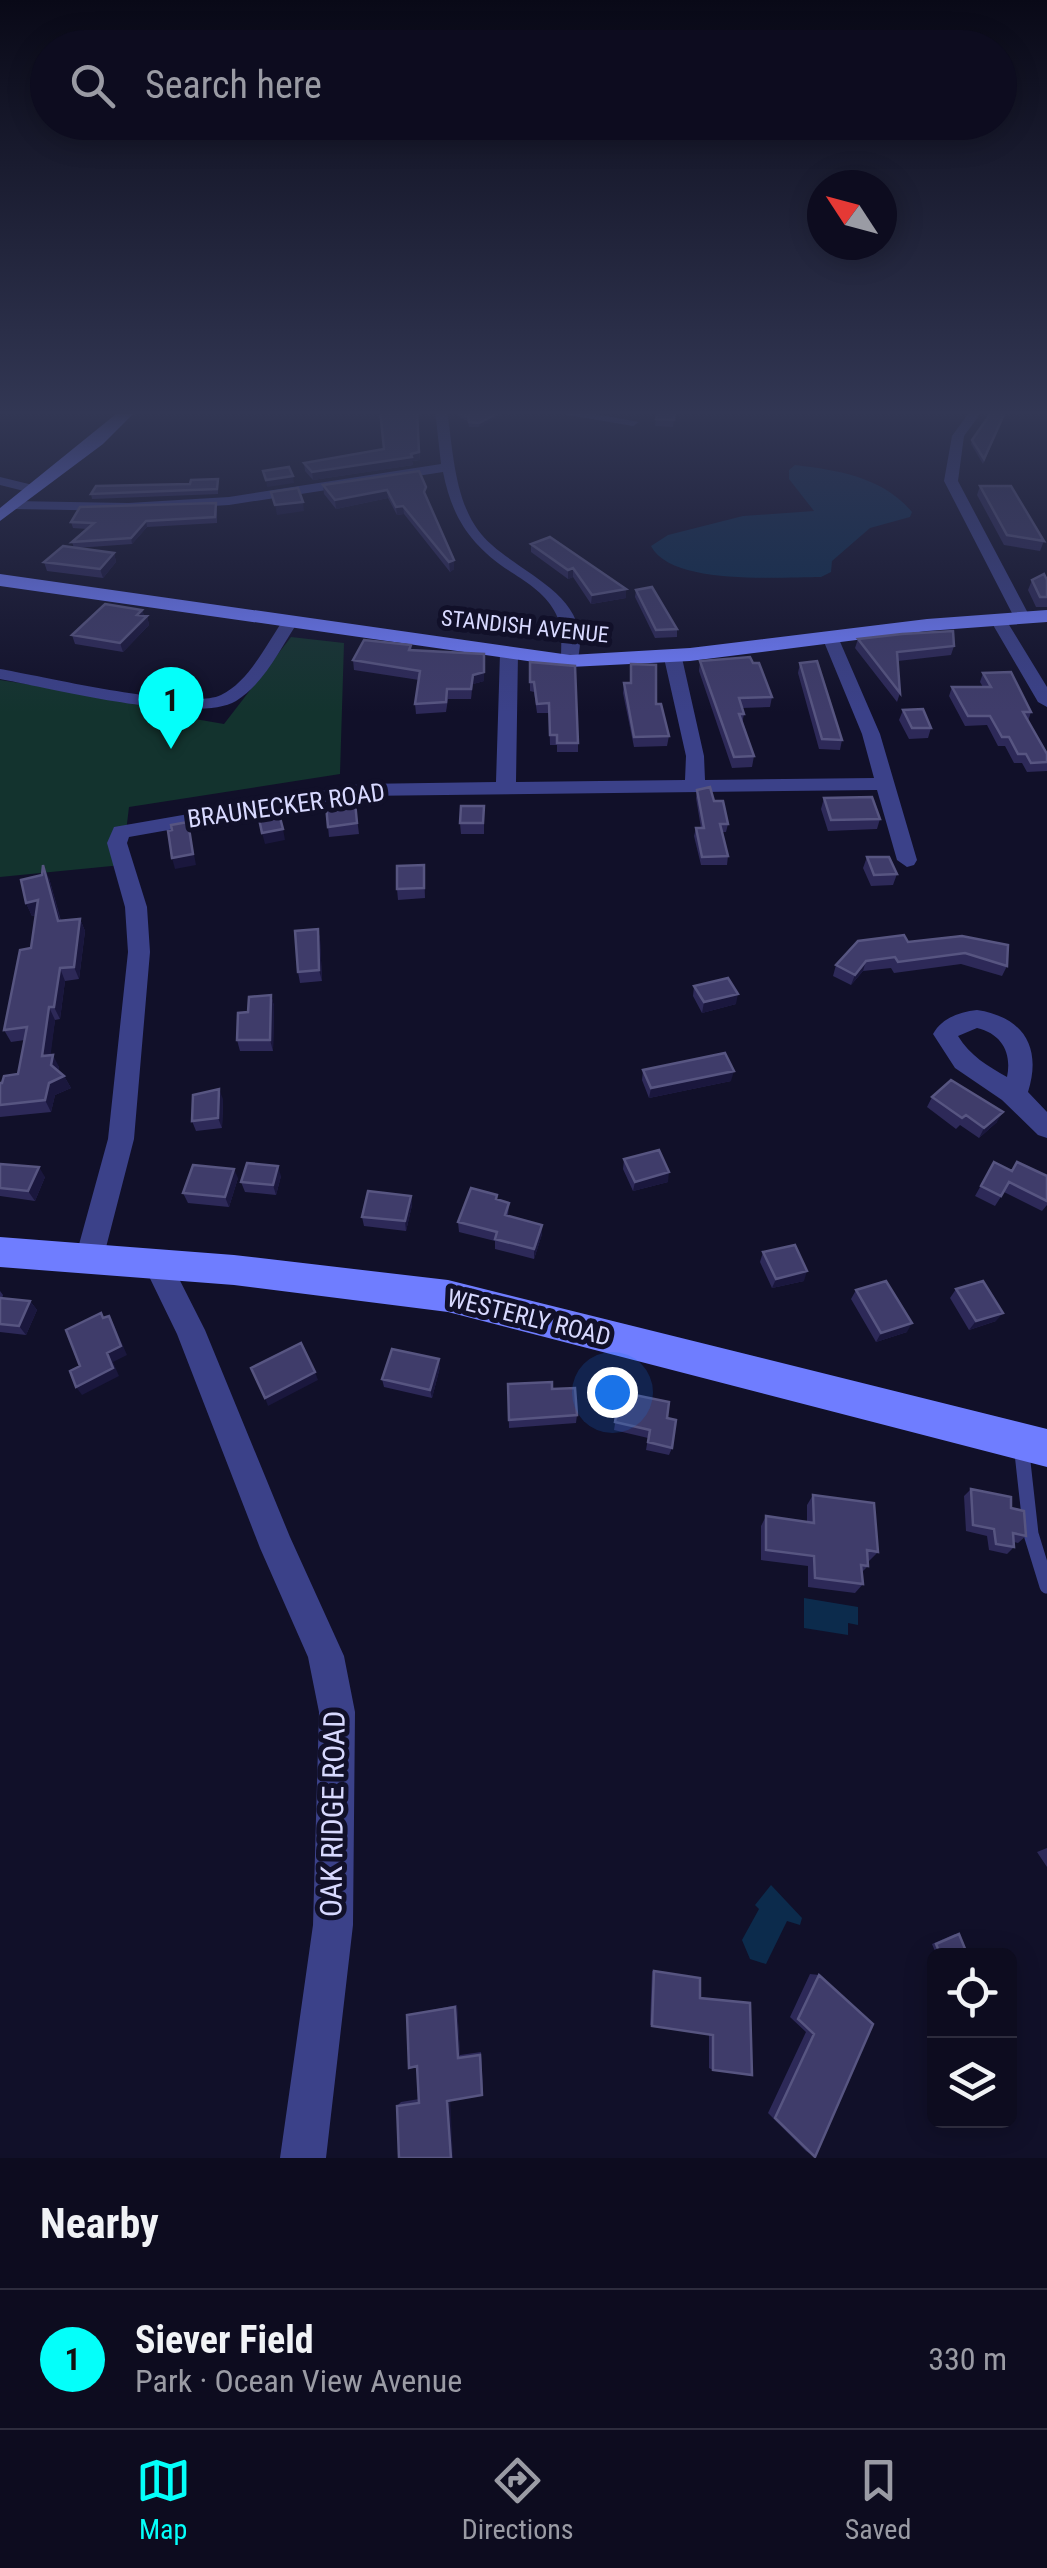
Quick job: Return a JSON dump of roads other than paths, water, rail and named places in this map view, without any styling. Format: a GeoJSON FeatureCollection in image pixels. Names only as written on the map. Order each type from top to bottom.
{"type":"FeatureCollection","features":[{"type":"Feature","properties":{"kind":"street"},"geometry":{"type":"LineString","coordinates":[[465,511],[472,532],[551,596],[566,616],[570,661]]}},
{"type":"Feature","properties":{"kind":"street"},"geometry":{"type":"LineString","coordinates":[[967,511],[1022,617]]}},
{"type":"Feature","properties":{"kind":"street","name":"STANDISH AVENUE"},"geometry":{"type":"LineString","coordinates":[[0,580],[570,661],[673,658],[997,618],[1047,616]]}},
{"type":"Feature","properties":{"kind":"street"},"geometry":{"type":"LineString","coordinates":[[997,618],[1047,702]]}},
{"type":"Feature","properties":{"kind":"street"},"geometry":{"type":"LineString","coordinates":[[0,674],[179,703],[214,704],[237,690],[290,622]]}},
{"type":"Feature","properties":{"kind":"street"},"geometry":{"type":"LineString","coordinates":[[830,638],[851,682],[907,860]]}},
{"type":"Feature","properties":{"kind":"street"},"geometry":{"type":"LineString","coordinates":[[506,788],[508,653]]}},
{"type":"Feature","properties":{"kind":"street"},"geometry":{"type":"LineString","coordinates":[[673,658],[695,756],[694,787]]}},
{"type":"Feature","properties":{"kind":"street","name":"BRAUNECKER ROAD"},"geometry":{"type":"LineString","coordinates":[[90,1259],[121,1139],[132,1048],[139,952],[136,907],[117,843],[122,832],[360,790],[886,784]]}},
{"type":"Feature","properties":{"kind":"street"},"geometry":{"type":"LineString","coordinates":[[1014,1095],[1047,1128]]}},
{"type":"Feature","properties":{"kind":"street","name":"WESTERLY ROAD"},"geometry":{"type":"LineString","coordinates":[[0,1252],[158,1264],[448,1296],[1034,1445]]}},
{"type":"Feature","properties":{"kind":"street","name":"OAK RIDGE ROAD"},"geometry":{"type":"LineString","coordinates":[[158,1264],[190,1330],[270,1531],[326,1656],[337,1712],[332,1925],[303,2158]]}},
{"type":"Feature","properties":{"kind":"lane"},"geometry":{"type":"LineString","coordinates":[[1034,1445],[1027,1518],[1047,1586]]}},
{"type":"Feature","properties":{"kind":"water"},"geometry":{"type":"Polygon","coordinates":[[[814,511],[912,512],[910,517],[870,528],[832,561],[831,572],[821,577],[755,578],[703,573],[662,559],[651,546],[668,535],[743,516],[814,511]]]}},
{"type":"Feature","properties":{"kind":"water"},"geometry":{"type":"Polygon","coordinates":[[[804,1598],[858,1607],[858,1625],[848,1623],[848,1635],[804,1628],[804,1598]]]}},
{"type":"Feature","properties":{"kind":"water"},"geometry":{"type":"Polygon","coordinates":[[[771,1885],[802,1918],[800,1925],[787,1921],[766,1964],[750,1959],[742,1940],[759,1909],[755,1905],[771,1885]]]}},
{"type":"Feature","properties":{"kind":"place","name":"Siever Field"},"geometry":{"type":"Point","coordinates":[171,749]}}]}
